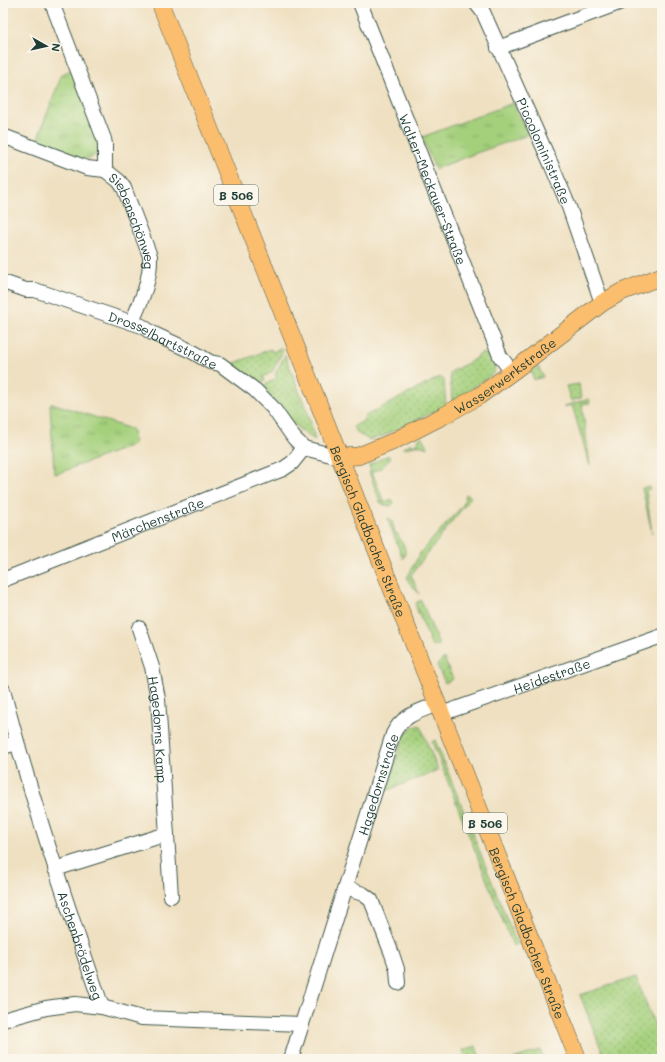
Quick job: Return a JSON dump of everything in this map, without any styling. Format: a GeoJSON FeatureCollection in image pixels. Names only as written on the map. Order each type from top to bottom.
{"type":"FeatureCollection","features":[{"type":"Feature","properties":{"kind":"main road","name":"Bergisch Gladbacher Straße"},"geometry":{"type":"LineString","coordinates":[[160,3],[578,1059]]}},
{"type":"Feature","properties":{"kind":"main road","name":"Wasserwerkstraße"},"geometry":{"type":"LineString","coordinates":[[339,457],[358,456],[392,442],[479,396],[602,303],[621,292],[662,276]]}},
{"type":"Feature","properties":{"kind":"street","name":"Siebenschönweg"},"geometry":{"type":"LineString","coordinates":[[52,3],[104,138],[105,170]]}},
{"type":"Feature","properties":{"kind":"street","name":"Walter-Meckauer-Straße"},"geometry":{"type":"LineString","coordinates":[[360,3],[500,356],[512,372]]}},
{"type":"Feature","properties":{"kind":"street","name":"Piccoloministraße"},"geometry":{"type":"LineString","coordinates":[[476,3],[483,12],[551,164],[569,207],[602,303]]}},
{"type":"Feature","properties":{"kind":"street"},"geometry":{"type":"LineString","coordinates":[[498,48],[619,3]]}},
{"type":"Feature","properties":{"kind":"street","name":"Siebenschönweg"},"geometry":{"type":"LineString","coordinates":[[3,136],[87,168],[105,170],[124,188],[150,256],[148,281],[132,322]]}},
{"type":"Feature","properties":{"kind":"street","name":"Drosselbartstraße"},"geometry":{"type":"LineString","coordinates":[[3,282],[26,290],[35,290],[132,322],[142,326],[152,334],[193,352],[210,362],[220,364],[255,390],[273,408],[294,438],[304,448]]}},
{"type":"Feature","properties":{"kind":"street"},"geometry":{"type":"LineString","coordinates":[[304,448],[339,457]]}},
{"type":"Feature","properties":{"kind":"street","name":"Märchenstraße"},"geometry":{"type":"LineString","coordinates":[[3,580],[283,469],[292,463],[304,448]]}},
{"type":"Feature","properties":{"kind":"street","name":"Hagedorns Kamp"},"geometry":{"type":"LineString","coordinates":[[139,628],[152,667],[158,699],[171,896]]}},
{"type":"Feature","properties":{"kind":"street","name":"Heidestraße"},"geometry":{"type":"LineString","coordinates":[[439,709],[662,636]]}},
{"type":"Feature","properties":{"kind":"street","name":"Aschenbrödelweg"},"geometry":{"type":"LineString","coordinates":[[3,690],[10,745],[55,869],[102,1007],[142,1018],[302,1024]]}},
{"type":"Feature","properties":{"kind":"street","name":"Hagedornstraße"},"geometry":{"type":"LineString","coordinates":[[291,1059],[393,734],[397,726],[410,715],[439,709]]}},
{"type":"Feature","properties":{"kind":"street"},"geometry":{"type":"LineString","coordinates":[[55,869],[167,834]]}},
{"type":"Feature","properties":{"kind":"street"},"geometry":{"type":"LineString","coordinates":[[345,888],[363,894],[371,900],[392,954],[398,984]]}},
{"type":"Feature","properties":{"kind":"street"},"geometry":{"type":"LineString","coordinates":[[3,1020],[46,1008],[75,1004],[102,1007]]}},
{"type":"Feature","properties":{"kind":"green space"},"geometry":{"type":"Polygon","coordinates":[[[71,70],[100,142],[97,153],[86,159],[81,159],[36,143],[62,74],[71,70]]]}},
{"type":"Feature","properties":{"kind":"green space"},"geometry":{"type":"Polygon","coordinates":[[[513,103],[528,135],[435,169],[422,137],[513,103]]]}},
{"type":"Feature","properties":{"kind":"green space"},"geometry":{"type":"Polygon","coordinates":[[[282,348],[283,351],[272,372],[263,377],[265,380],[257,384],[232,364],[271,349],[272,352],[282,348]]]}},
{"type":"Feature","properties":{"kind":"green space"},"geometry":{"type":"Polygon","coordinates":[[[482,353],[490,355],[495,367],[494,373],[452,402],[450,375],[452,371],[470,362],[482,353]]]}},
{"type":"Feature","properties":{"kind":"green space"},"geometry":{"type":"Polygon","coordinates":[[[285,355],[309,416],[315,440],[293,423],[261,387],[277,378],[275,374],[285,355]]]}},
{"type":"Feature","properties":{"kind":"green space"},"geometry":{"type":"Polygon","coordinates":[[[538,366],[543,377],[534,380],[531,371],[538,366]]]}},
{"type":"Feature","properties":{"kind":"green space"},"geometry":{"type":"Polygon","coordinates":[[[440,377],[444,380],[446,406],[383,436],[370,440],[358,434],[353,427],[363,421],[365,416],[440,377]]]}},
{"type":"Feature","properties":{"kind":"green space"},"geometry":{"type":"Polygon","coordinates":[[[579,384],[581,398],[571,401],[566,386],[579,384]]]}},
{"type":"Feature","properties":{"kind":"green space"},"geometry":{"type":"Polygon","coordinates":[[[589,399],[590,403],[582,404],[590,466],[572,405],[564,407],[589,399]]]}},
{"type":"Feature","properties":{"kind":"green space"},"geometry":{"type":"Polygon","coordinates":[[[52,403],[131,429],[133,431],[133,445],[56,474],[54,471],[50,404],[52,403]]]}},
{"type":"Feature","properties":{"kind":"green space"},"geometry":{"type":"Polygon","coordinates":[[[422,437],[428,448],[418,445],[403,449],[411,443],[412,446],[419,442],[418,439],[422,437]]]}},
{"type":"Feature","properties":{"kind":"green space"},"geometry":{"type":"Polygon","coordinates":[[[388,455],[390,459],[381,468],[372,472],[384,502],[392,499],[394,503],[391,506],[384,505],[380,502],[369,472],[371,471],[369,465],[388,455]]]}},
{"type":"Feature","properties":{"kind":"green space"},"geometry":{"type":"Polygon","coordinates":[[[650,487],[650,489],[646,490],[652,533],[642,488],[650,487]]]}},
{"type":"Feature","properties":{"kind":"green space"},"geometry":{"type":"Polygon","coordinates":[[[466,494],[471,497],[411,575],[419,594],[407,578],[420,553],[463,505],[466,494]]]}},
{"type":"Feature","properties":{"kind":"green space"},"geometry":{"type":"Polygon","coordinates":[[[387,518],[392,521],[395,533],[397,533],[404,546],[405,555],[403,559],[387,518]]]}},
{"type":"Feature","properties":{"kind":"green space"},"geometry":{"type":"Polygon","coordinates":[[[421,600],[439,645],[432,646],[416,607],[416,603],[421,600]]]}},
{"type":"Feature","properties":{"kind":"green space"},"geometry":{"type":"Polygon","coordinates":[[[444,658],[453,679],[445,683],[437,665],[444,658]]]}},
{"type":"Feature","properties":{"kind":"green space"},"geometry":{"type":"Polygon","coordinates":[[[420,725],[438,770],[386,791],[403,737],[411,728],[420,725]]]}},
{"type":"Feature","properties":{"kind":"green space"},"geometry":{"type":"Polygon","coordinates":[[[435,740],[517,944],[513,946],[432,742],[435,740]]]}},
{"type":"Feature","properties":{"kind":"green space"},"geometry":{"type":"Polygon","coordinates":[[[636,977],[662,1044],[662,1059],[605,1059],[580,995],[636,977]]]}},
{"type":"Feature","properties":{"kind":"green space"},"geometry":{"type":"Polygon","coordinates":[[[476,1046],[480,1059],[466,1059],[463,1050],[476,1046]]]}},
{"type":"Feature","properties":{"kind":"green space"},"geometry":{"type":"Polygon","coordinates":[[[540,1050],[544,1059],[513,1059],[540,1050]]]}}]}
